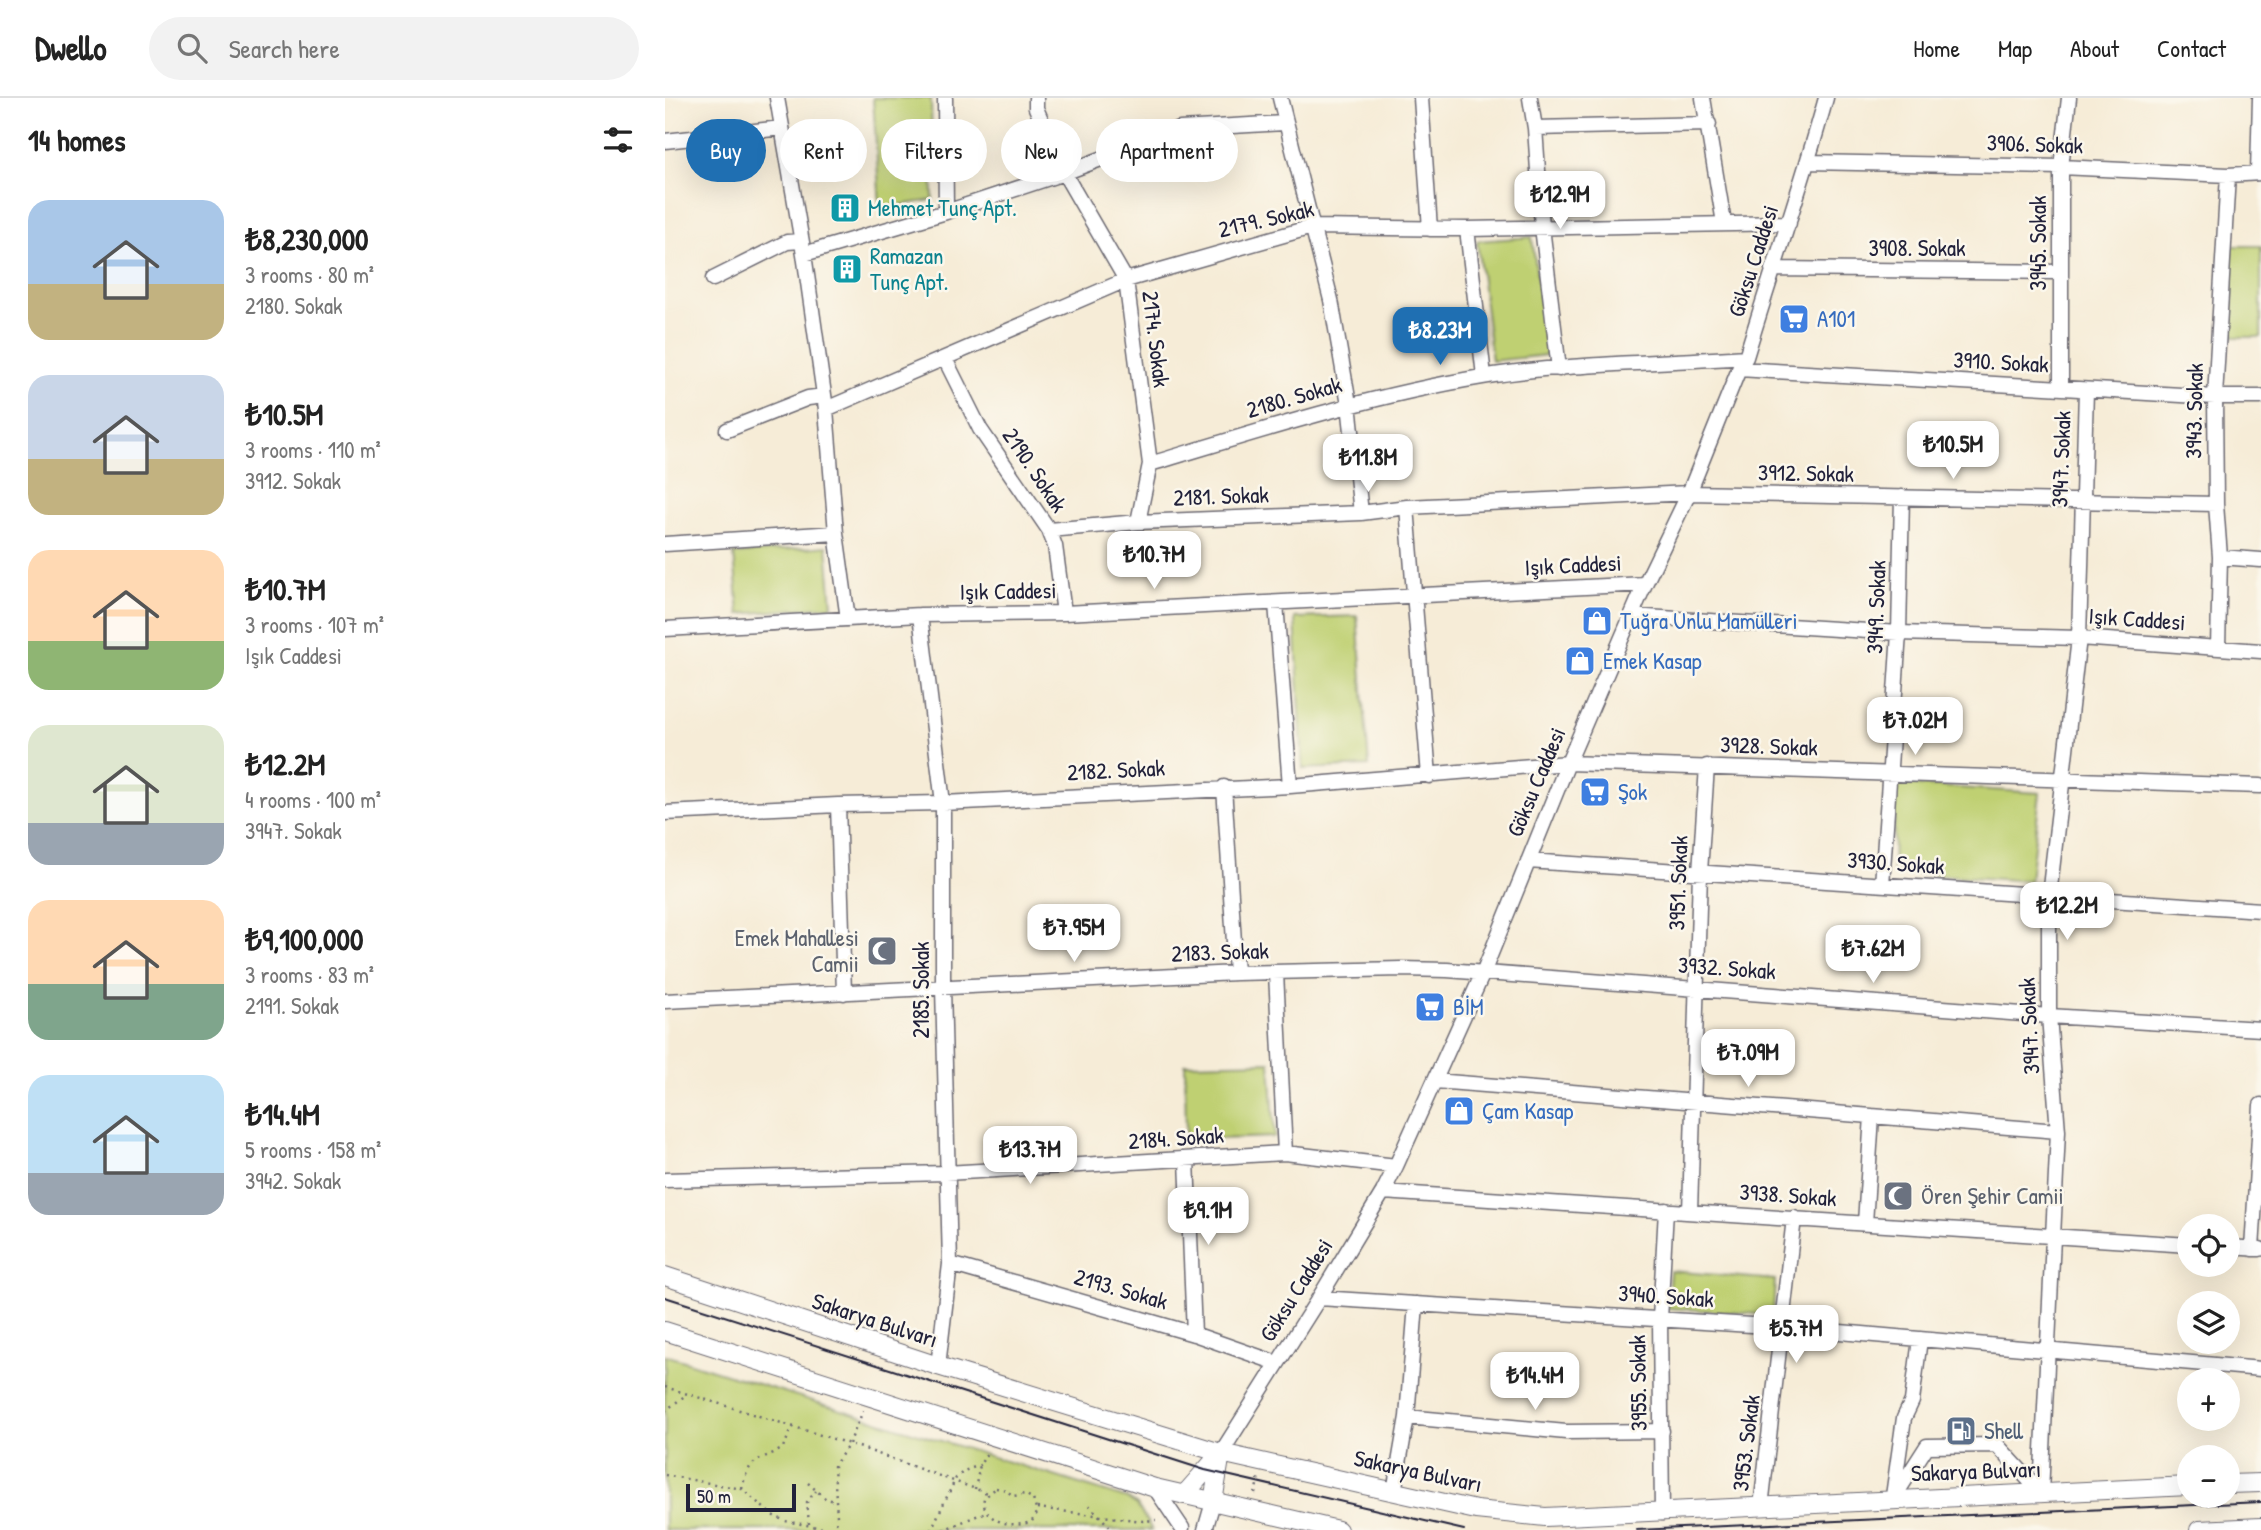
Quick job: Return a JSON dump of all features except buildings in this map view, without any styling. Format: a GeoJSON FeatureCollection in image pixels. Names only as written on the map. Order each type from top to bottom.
{"type":"FeatureCollection","features":[{"type":"Feature","properties":{"kind":"main road","name":"Sakarya Bulvarı"},"geometry":{"type":"LineString","coordinates":[[665,1276],[938,1366],[1221,1453],[1476,1510],[1511,1515],[1545,1517],[1662,1513],[1893,1499],[2177,1487]]}},
{"type":"Feature","properties":{"kind":"main road"},"geometry":{"type":"LineString","coordinates":[[665,1331],[1155,1488],[1338,1530]]}},
{"type":"Feature","properties":{"kind":"main road"},"geometry":{"type":"LineString","coordinates":[[1184,1495],[1221,1453]]}},
{"type":"Feature","properties":{"kind":"main road"},"geometry":{"type":"LineString","coordinates":[[1213,1502],[1221,1453]]}},
{"type":"Feature","properties":{"kind":"main road"},"geometry":{"type":"LineString","coordinates":[[2240,1484],[2261,1483]]}},
{"type":"Feature","properties":{"kind":"main road"},"geometry":{"type":"LineString","coordinates":[[2199,1530],[2261,1527]]}},
{"type":"Feature","properties":{"kind":"street"},"geometry":{"type":"LineString","coordinates":[[777,98],[780,119]]}},
{"type":"Feature","properties":{"kind":"street"},"geometry":{"type":"LineString","coordinates":[[945,98],[946,212]]}},
{"type":"Feature","properties":{"kind":"street","name":"2174. Sokak"},"geometry":{"type":"LineString","coordinates":[[1036,98],[1036,108],[1041,119]]}},
{"type":"Feature","properties":{"kind":"street"},"geometry":{"type":"LineString","coordinates":[[1280,98],[1331,300],[1349,404],[1361,513]]}},
{"type":"Feature","properties":{"kind":"street"},"geometry":{"type":"LineString","coordinates":[[1421,98],[1430,229]]}},
{"type":"Feature","properties":{"kind":"street"},"geometry":{"type":"LineString","coordinates":[[1530,98],[1559,369]]}},
{"type":"Feature","properties":{"kind":"street"},"geometry":{"type":"LineString","coordinates":[[1703,98],[1724,223]]}},
{"type":"Feature","properties":{"kind":"street","name":"Göksu Caddesi"},"geometry":{"type":"LineString","coordinates":[[1221,1453],[1383,1192],[1483,974],[1645,584],[1689,493],[1743,363],[1826,98]]}},
{"type":"Feature","properties":{"kind":"street","name":"3945. Sokak"},"geometry":{"type":"LineString","coordinates":[[2061,388],[2061,167],[2069,98]]}},
{"type":"Feature","properties":{"kind":"street"},"geometry":{"type":"LineString","coordinates":[[2260,98],[2260,173]]}},
{"type":"Feature","properties":{"kind":"street"},"geometry":{"type":"LineString","coordinates":[[1082,166],[1180,129],[1285,123]]}},
{"type":"Feature","properties":{"kind":"street"},"geometry":{"type":"LineString","coordinates":[[1535,128],[1709,124]]}},
{"type":"Feature","properties":{"kind":"street"},"geometry":{"type":"LineString","coordinates":[[665,141],[780,128]]}},
{"type":"Feature","properties":{"kind":"street","name":"3906. Sokak"},"geometry":{"type":"LineString","coordinates":[[1808,162],[2061,167],[2228,175],[2260,173]]}},
{"type":"Feature","properties":{"kind":"street","name":"3943. Sokak"},"geometry":{"type":"LineString","coordinates":[[2218,648],[2220,557],[2216,504],[2215,397],[2228,175]]}},
{"type":"Feature","properties":{"kind":"street"},"geometry":{"type":"LineString","coordinates":[[792,182],[825,403],[848,619]]}},
{"type":"Feature","properties":{"kind":"street"},"geometry":{"type":"LineString","coordinates":[[713,279],[787,242],[803,247],[946,212],[1037,182]]}},
{"type":"Feature","properties":{"kind":"street","name":"2174. Sokak"},"geometry":{"type":"LineString","coordinates":[[1069,182],[1126,280],[1150,464],[1138,522]]}},
{"type":"Feature","properties":{"kind":"street","name":"2179. Sokak"},"geometry":{"type":"LineString","coordinates":[[727,430],[808,398],[825,403],[945,359],[1126,280],[1312,227],[1467,229],[1789,223]]}},
{"type":"Feature","properties":{"kind":"street"},"geometry":{"type":"LineString","coordinates":[[1467,229],[1484,376]]}},
{"type":"Feature","properties":{"kind":"street","name":"3908. Sokak"},"geometry":{"type":"LineString","coordinates":[[1772,269],[2060,272]]}},
{"type":"Feature","properties":{"kind":"street","name":"2190. Sokak"},"geometry":{"type":"LineString","coordinates":[[945,359],[980,429],[1049,530],[1055,546],[1064,613]]}},
{"type":"Feature","properties":{"kind":"street","name":"3910. Sokak"},"geometry":{"type":"LineString","coordinates":[[1743,363],[2086,390],[2261,397]]}},
{"type":"Feature","properties":{"kind":"street","name":"2180. Sokak"},"geometry":{"type":"LineString","coordinates":[[1150,464],[1349,404],[1484,376],[1559,369],[1743,363]]}},
{"type":"Feature","properties":{"kind":"street","name":"3947. Sokak"},"geometry":{"type":"LineString","coordinates":[[2042,1493],[2058,1131],[2049,1016],[2049,896],[2079,638],[2086,390]]}},
{"type":"Feature","properties":{"kind":"street","name":"2181. Sokak"},"geometry":{"type":"LineString","coordinates":[[1049,530],[1138,522],[1361,513],[1408,507],[1689,493]]}},
{"type":"Feature","properties":{"kind":"street","name":"3912. Sokak"},"geometry":{"type":"LineString","coordinates":[[1689,493],[2216,504]]}},
{"type":"Feature","properties":{"kind":"street","name":"3949. Sokak"},"geometry":{"type":"LineString","coordinates":[[1882,885],[1899,633],[1902,497]]}},
{"type":"Feature","properties":{"kind":"street"},"geometry":{"type":"LineString","coordinates":[[1408,507],[1429,776]]}},
{"type":"Feature","properties":{"kind":"street"},"geometry":{"type":"LineString","coordinates":[[665,544],[837,533]]}},
{"type":"Feature","properties":{"kind":"street"},"geometry":{"type":"LineString","coordinates":[[2220,557],[2261,560]]}},
{"type":"Feature","properties":{"kind":"street","name":"Işık Caddesi"},"geometry":{"type":"LineString","coordinates":[[665,629],[920,615],[1064,613],[1645,584]]}},
{"type":"Feature","properties":{"kind":"street"},"geometry":{"type":"LineString","coordinates":[[1276,603],[1290,786]]}},
{"type":"Feature","properties":{"kind":"street","name":"2185. Sokak"},"geometry":{"type":"LineString","coordinates":[[920,615],[943,803],[943,987],[950,1264],[938,1366]]}},
{"type":"Feature","properties":{"kind":"street","name":"Işık Caddesi"},"geometry":{"type":"LineString","coordinates":[[1632,616],[1899,633],[2079,638],[2261,651]]}},
{"type":"Feature","properties":{"kind":"street","name":"2182. Sokak"},"geometry":{"type":"LineString","coordinates":[[665,813],[1290,786],[1569,763]]}},
{"type":"Feature","properties":{"kind":"street","name":"3928. Sokak"},"geometry":{"type":"LineString","coordinates":[[1569,763],[2261,786]]}},
{"type":"Feature","properties":{"kind":"street","name":"3951. Sokak"},"geometry":{"type":"LineString","coordinates":[[1691,1212],[1700,872],[1707,766]]}},
{"type":"Feature","properties":{"kind":"street"},"geometry":{"type":"LineString","coordinates":[[1224,788],[1236,973]]}},
{"type":"Feature","properties":{"kind":"street"},"geometry":{"type":"LineString","coordinates":[[838,805],[844,993]]}},
{"type":"Feature","properties":{"kind":"street","name":"3930. Sokak"},"geometry":{"type":"LineString","coordinates":[[1528,861],[2261,910]]}},
{"type":"Feature","properties":{"kind":"street","name":"2183. Sokak"},"geometry":{"type":"LineString","coordinates":[[665,1001],[1236,973],[1401,969],[1483,974]]}},
{"type":"Feature","properties":{"kind":"street"},"geometry":{"type":"LineString","coordinates":[[1276,973],[1285,1153]]}},
{"type":"Feature","properties":{"kind":"street","name":"3932. Sokak"},"geometry":{"type":"LineString","coordinates":[[1483,974],[2261,1029]]}},
{"type":"Feature","properties":{"kind":"street"},"geometry":{"type":"LineString","coordinates":[[1435,1081],[2058,1131]]}},
{"type":"Feature","properties":{"kind":"street"},"geometry":{"type":"LineString","coordinates":[[2256,1249],[2261,1105]]}},
{"type":"Feature","properties":{"kind":"street"},"geometry":{"type":"LineString","coordinates":[[1865,1223],[1872,1116]]}},
{"type":"Feature","properties":{"kind":"street","name":"2184. Sokak"},"geometry":{"type":"LineString","coordinates":[[665,1180],[946,1173],[1285,1153],[1396,1166]]}},
{"type":"Feature","properties":{"kind":"street"},"geometry":{"type":"LineString","coordinates":[[1187,1160],[1194,1334]]}},
{"type":"Feature","properties":{"kind":"street","name":"3938. Sokak"},"geometry":{"type":"LineString","coordinates":[[1383,1192],[2177,1244]]}},
{"type":"Feature","properties":{"kind":"street","name":"3955. Sokak"},"geometry":{"type":"LineString","coordinates":[[1662,1513],[1660,1318],[1666,1210]]}},
{"type":"Feature","properties":{"kind":"street","name":"3953. Sokak"},"geometry":{"type":"LineString","coordinates":[[1761,1507],[1794,1218]]}},
{"type":"Feature","properties":{"kind":"street","name":"2193. Sokak"},"geometry":{"type":"LineString","coordinates":[[950,1264],[1194,1334],[1277,1363]]}},
{"type":"Feature","properties":{"kind":"street","name":"3940. Sokak"},"geometry":{"type":"LineString","coordinates":[[1319,1298],[1783,1327],[2261,1369]]}},
{"type":"Feature","properties":{"kind":"street"},"geometry":{"type":"LineString","coordinates":[[1394,1492],[1407,1417],[1416,1304]]}},
{"type":"Feature","properties":{"kind":"street"},"geometry":{"type":"LineString","coordinates":[[1893,1499],[1904,1418],[1912,1401],[1920,1339]]}},
{"type":"Feature","properties":{"kind":"street"},"geometry":{"type":"LineString","coordinates":[[1407,1417],[1566,1432],[1662,1431]]}},
{"type":"Feature","properties":{"kind":"street"},"geometry":{"type":"LineString","coordinates":[[1893,1499],[1927,1446],[1997,1445],[2042,1493]]}},
{"type":"Feature","properties":{"kind":"street"},"geometry":{"type":"LineString","coordinates":[[1155,1488],[1182,1529]]}},
{"type":"Feature","properties":{"kind":"street"},"geometry":{"type":"LineString","coordinates":[[1182,1529],[1184,1495]]}},
{"type":"Feature","properties":{"kind":"street"},"geometry":{"type":"LineString","coordinates":[[1205,1530],[1213,1502]]}},
{"type":"Feature","properties":{"kind":"path"},"geometry":{"type":"LineString","coordinates":[[665,1387],[849,1444],[987,1493]]}},
{"type":"Feature","properties":{"kind":"path"},"geometry":{"type":"LineString","coordinates":[[665,1411],[687,1394]]}},
{"type":"Feature","properties":{"kind":"path"},"geometry":{"type":"LineString","coordinates":[[665,1475],[742,1489],[772,1516],[834,1530],[834,1466],[849,1444],[863,1411]]}},
{"type":"Feature","properties":{"kind":"path"},"geometry":{"type":"LineString","coordinates":[[742,1489],[750,1465],[762,1456],[782,1449],[794,1426]]}},
{"type":"Feature","properties":{"kind":"path"},"geometry":{"type":"LineString","coordinates":[[975,1489],[980,1465],[988,1451]]}},
{"type":"Feature","properties":{"kind":"path"},"geometry":{"type":"LineString","coordinates":[[1251,1511],[1262,1462]]}},
{"type":"Feature","properties":{"kind":"path"},"geometry":{"type":"LineString","coordinates":[[931,1530],[954,1481],[964,1471],[980,1465]]}},
{"type":"Feature","properties":{"kind":"path"},"geometry":{"type":"LineString","coordinates":[[808,1483],[826,1499],[836,1501]]}},
{"type":"Feature","properties":{"kind":"path"},"geometry":{"type":"LineString","coordinates":[[1001,1488],[1013,1496],[1025,1494],[1033,1499],[1037,1508],[1032,1521],[1023,1525],[1001,1521],[986,1512],[983,1503],[987,1493],[1001,1488]]}},
{"type":"Feature","properties":{"kind":"path"},"geometry":{"type":"LineString","coordinates":[[809,1524],[807,1502],[816,1491]]}},
{"type":"Feature","properties":{"kind":"path"},"geometry":{"type":"LineString","coordinates":[[1090,1505],[1113,1530]]}},
{"type":"Feature","properties":{"kind":"path"},"geometry":{"type":"LineString","coordinates":[[1037,1508],[1143,1521],[1156,1520]]}},
{"type":"Feature","properties":{"kind":"path"},"geometry":{"type":"LineString","coordinates":[[943,1530],[986,1512]]}},
{"type":"Feature","properties":{"kind":"green space"},"geometry":{"type":"Polygon","coordinates":[[[873,98],[931,98],[931,119],[881,119],[881,182],[933,182],[933,200],[880,208],[873,98]]]}},
{"type":"Feature","properties":{"kind":"green space"},"geometry":{"type":"Polygon","coordinates":[[[1532,237],[1547,355],[1492,361],[1477,241],[1532,237]]]}},
{"type":"Feature","properties":{"kind":"green space"},"geometry":{"type":"Polygon","coordinates":[[[2231,246],[2261,246],[2261,337],[2233,337],[2231,246]]]}},
{"type":"Feature","properties":{"kind":"green space"},"geometry":{"type":"Polygon","coordinates":[[[827,546],[832,606],[739,614],[734,554],[827,546]]]}},
{"type":"Feature","properties":{"kind":"green space"},"geometry":{"type":"Polygon","coordinates":[[[1357,616],[1369,766],[1303,769],[1295,618],[1357,616]]]}},
{"type":"Feature","properties":{"kind":"green space"},"geometry":{"type":"Polygon","coordinates":[[[1895,784],[2040,793],[2030,881],[1893,872],[1895,784]]]}},
{"type":"Feature","properties":{"kind":"green space"},"geometry":{"type":"Polygon","coordinates":[[[1270,1062],[1275,1137],[1186,1140],[1185,1064],[1270,1062]]]}},
{"type":"Feature","properties":{"kind":"green space"},"geometry":{"type":"Polygon","coordinates":[[[1670,1271],[1775,1280],[1773,1315],[1667,1308],[1670,1271]]]}},
{"type":"Feature","properties":{"kind":"green space"},"geometry":{"type":"Polygon","coordinates":[[[665,1355],[1128,1499],[1137,1505],[1152,1530],[665,1530],[665,1355]]]}},
{"type":"Feature","properties":{"kind":"tram line"},"geometry":{"type":"LineString","coordinates":[[665,1297],[1205,1470],[1464,1530]]}},
{"type":"Feature","properties":{"kind":"tram line"},"geometry":{"type":"LineString","coordinates":[[1637,1530],[2261,1502]]}},
{"type":"Feature","properties":{"kind":"place","name":"Mehmet Tunç Apt."},"geometry":{"type":"Point","coordinates":[845,208]}},
{"type":"Feature","properties":{"kind":"place","name":"Ramazan Tunç Apt."},"geometry":{"type":"Point","coordinates":[847,269]}},
{"type":"Feature","properties":{"kind":"place","name":"A101"},"geometry":{"type":"Point","coordinates":[1794,319]}},
{"type":"Feature","properties":{"kind":"place","name":"Tuğra Unlu Mamülleri"},"geometry":{"type":"Point","coordinates":[1597,621]}},
{"type":"Feature","properties":{"kind":"place","name":"Emek Kasap"},"geometry":{"type":"Point","coordinates":[1580,661]}},
{"type":"Feature","properties":{"kind":"place","name":"Şok"},"geometry":{"type":"Point","coordinates":[1595,792]}},
{"type":"Feature","properties":{"kind":"place","name":"Emek Mahallesi Camii"},"geometry":{"type":"Point","coordinates":[882,951]}},
{"type":"Feature","properties":{"kind":"place","name":"BİM"},"geometry":{"type":"Point","coordinates":[1430,1007]}},
{"type":"Feature","properties":{"kind":"place","name":"Çam Kasap"},"geometry":{"type":"Point","coordinates":[1459,1111]}},
{"type":"Feature","properties":{"kind":"place","name":"Ören Şehir Camii"},"geometry":{"type":"Point","coordinates":[1898,1196]}},
{"type":"Feature","properties":{"kind":"place","name":"Shell"},"geometry":{"type":"Point","coordinates":[1961,1431]}}]}
